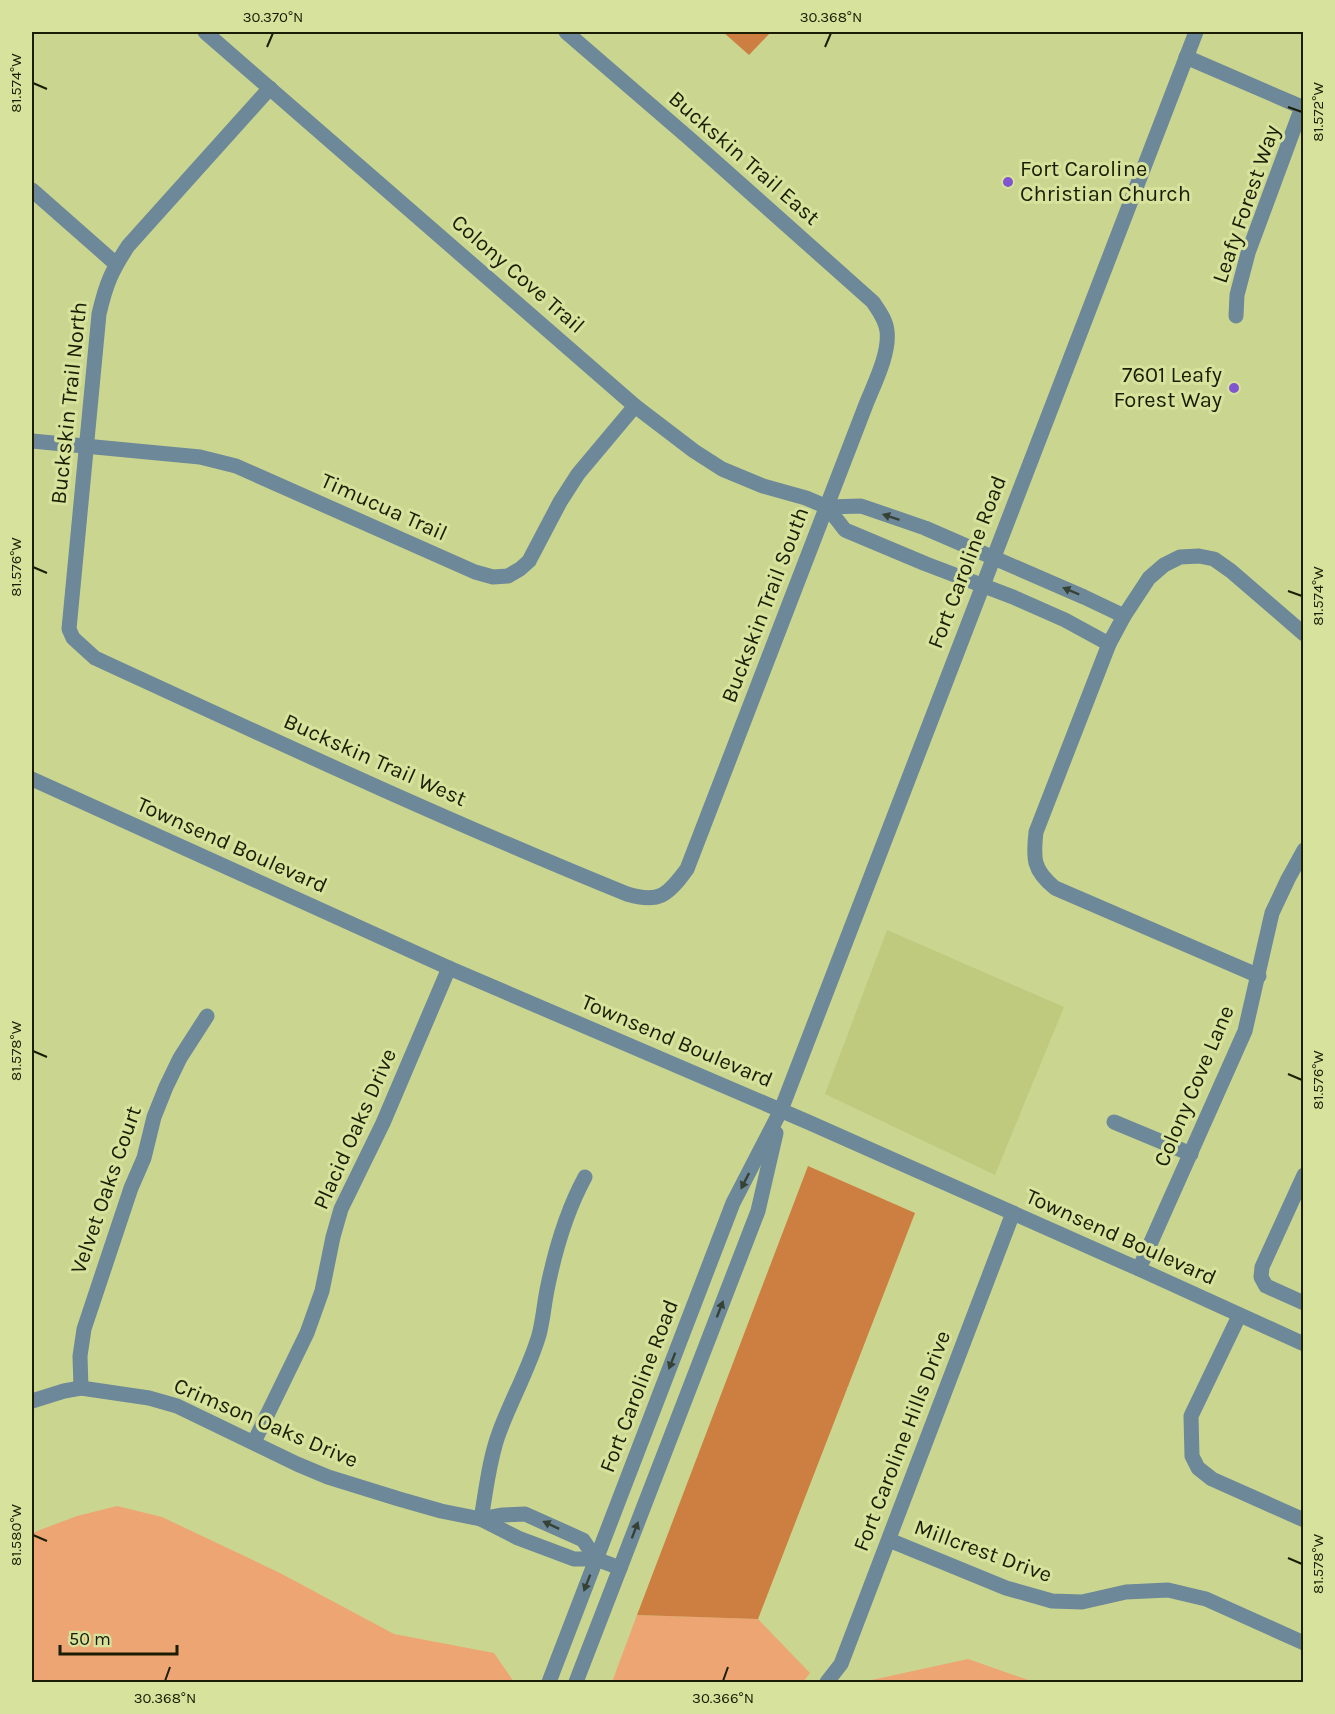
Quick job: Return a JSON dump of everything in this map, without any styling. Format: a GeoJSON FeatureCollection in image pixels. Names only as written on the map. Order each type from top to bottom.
{"type":"FeatureCollection","features":[{"type":"Feature","properties":{"kind":"street","name":"Colony Cove Trail"},"geometry":{"type":"LineString","coordinates":[[205,32],[635,406],[694,451],[722,469],[763,486],[806,498],[827,507],[861,506],[925,528],[1124,616]]}},
{"type":"Feature","properties":{"kind":"street","name":"Buckskin Trail East"},"geometry":{"type":"LineString","coordinates":[[566,32],[873,302],[885,324]]}},
{"type":"Feature","properties":{"kind":"street","name":"Fort Caroline Road"},"geometry":{"type":"LineString","coordinates":[[549,1683],[733,1203],[781,1110],[1196,32]]}},
{"type":"Feature","properties":{"kind":"street"},"geometry":{"type":"LineString","coordinates":[[1186,57],[1303,108]]}},
{"type":"Feature","properties":{"kind":"street","name":"Buckskin Trail North"},"geometry":{"type":"LineString","coordinates":[[74,638],[69,629],[99,314],[105,288],[116,264],[128,246],[270,88]]}},
{"type":"Feature","properties":{"kind":"street","name":"Leafy Forest Way"},"geometry":{"type":"LineString","coordinates":[[1236,316],[1238,295],[1248,253],[1303,108]]}},
{"type":"Feature","properties":{"kind":"street"},"geometry":{"type":"LineString","coordinates":[[32,190],[116,264]]}},
{"type":"Feature","properties":{"kind":"street","name":"Buckskin Trail South"},"geometry":{"type":"LineString","coordinates":[[666,893],[674,888],[687,869],[827,507],[886,348],[885,324]]}},
{"type":"Feature","properties":{"kind":"street","name":"Timucua Trail"},"geometry":{"type":"LineString","coordinates":[[32,441],[200,457],[236,466],[475,572],[493,577],[508,576],[530,561],[560,502],[578,474],[635,406]]}},
{"type":"Feature","properties":{"kind":"street","name":"Colony Cove Trail"},"geometry":{"type":"LineString","coordinates":[[827,507],[845,530],[1065,620],[1109,644]]}},
{"type":"Feature","properties":{"kind":"street"},"geometry":{"type":"LineString","coordinates":[[1258,976],[1055,888],[1043,879],[1036,865],[1034,851],[1036,832],[1109,644],[1149,578],[1164,565],[1180,557],[1199,556],[1214,559],[1304,634]]}},
{"type":"Feature","properties":{"kind":"street","name":"Buckskin Trail West"},"geometry":{"type":"LineString","coordinates":[[74,638],[95,658],[359,780],[512,847],[641,898],[649,899],[666,893]]}},
{"type":"Feature","properties":{"kind":"street","name":"Townsend Boulevard"},"geometry":{"type":"LineString","coordinates":[[32,779],[448,968],[781,1110],[1304,1344]]}},
{"type":"Feature","properties":{"kind":"street","name":"Colony Cove Lane"},"geometry":{"type":"LineString","coordinates":[[1139,1269],[1245,1031],[1272,914],[1304,850]]}},
{"type":"Feature","properties":{"kind":"street","name":"Placid Oaks Drive"},"geometry":{"type":"LineString","coordinates":[[254,1442],[307,1334],[322,1291],[341,1209],[383,1123],[448,968]]}},
{"type":"Feature","properties":{"kind":"street","name":"Velvet Oaks Court"},"geometry":{"type":"LineString","coordinates":[[81,1388],[84,1329],[131,1188],[144,1158],[154,1117],[180,1058],[207,1016]]}},
{"type":"Feature","properties":{"kind":"street","name":"Fort Caroline Road"},"geometry":{"type":"LineString","coordinates":[[576,1683],[758,1211],[781,1110]]}},
{"type":"Feature","properties":{"kind":"street"},"geometry":{"type":"LineString","coordinates":[[1114,1122],[1191,1154]]}},
{"type":"Feature","properties":{"kind":"street"},"geometry":{"type":"LineString","coordinates":[[1304,1174],[1262,1267],[1261,1277],[1266,1286],[1304,1303]]}},
{"type":"Feature","properties":{"kind":"street"},"geometry":{"type":"LineString","coordinates":[[481,1519],[498,1436],[531,1360],[540,1332],[556,1252],[567,1216],[585,1177]]}},
{"type":"Feature","properties":{"kind":"street","name":"Fort Caroline Hills Drive"},"geometry":{"type":"LineString","coordinates":[[827,1683],[841,1664],[1013,1213]]}},
{"type":"Feature","properties":{"kind":"street"},"geometry":{"type":"LineString","coordinates":[[1239,1316],[1191,1416],[1192,1456],[1198,1468],[1212,1479],[1304,1520]]}},
{"type":"Feature","properties":{"kind":"street","name":"Crimson Oaks Drive"},"geometry":{"type":"LineString","coordinates":[[32,1401],[81,1388],[149,1398],[177,1406],[328,1477],[431,1508],[481,1519],[518,1538],[574,1559],[596,1559],[620,1568]]}},
{"type":"Feature","properties":{"kind":"street","name":"Crimson Oaks Drive"},"geometry":{"type":"LineString","coordinates":[[481,1519],[525,1514],[583,1540],[596,1559]]}},
{"type":"Feature","properties":{"kind":"street","name":"Millcrest Drive"},"geometry":{"type":"LineString","coordinates":[[889,1540],[1006,1588],[1052,1600],[1082,1602],[1126,1592],[1168,1590],[1206,1599],[1304,1643]]}},
{"type":"Feature","properties":{"kind":"shaded area"},"geometry":{"type":"Polygon","coordinates":[[[723,32],[771,32],[749,55],[723,32]]]}},
{"type":"Feature","properties":{"kind":"shaded area"},"geometry":{"type":"Polygon","coordinates":[[[887,930],[1064,1007],[995,1175],[825,1094],[887,930]]]}},
{"type":"Feature","properties":{"kind":"shaded area"},"geometry":{"type":"Polygon","coordinates":[[[808,1166],[915,1213],[758,1619],[637,1615],[808,1166]]]}},
{"type":"Feature","properties":{"kind":"shaded area"},"geometry":{"type":"Polygon","coordinates":[[[117,1506],[162,1517],[280,1573],[394,1634],[494,1653],[514,1682],[32,1682],[32,1533],[77,1516],[117,1506]]]}},
{"type":"Feature","properties":{"kind":"shaded area"},"geometry":{"type":"Polygon","coordinates":[[[637,1615],[758,1619],[810,1673],[803,1682],[612,1682],[637,1615]]]}},
{"type":"Feature","properties":{"kind":"shaded area"},"geometry":{"type":"Polygon","coordinates":[[[968,1659],[1034,1682],[866,1682],[867,1681],[968,1659]]]}},
{"type":"Feature","properties":{"kind":"place","name":"Fort Caroline Christian Church"},"geometry":{"type":"Point","coordinates":[1008,182]}},
{"type":"Feature","properties":{"kind":"place","name":"7601 Leafy Forest Way"},"geometry":{"type":"Point","coordinates":[1234,388]}}]}
